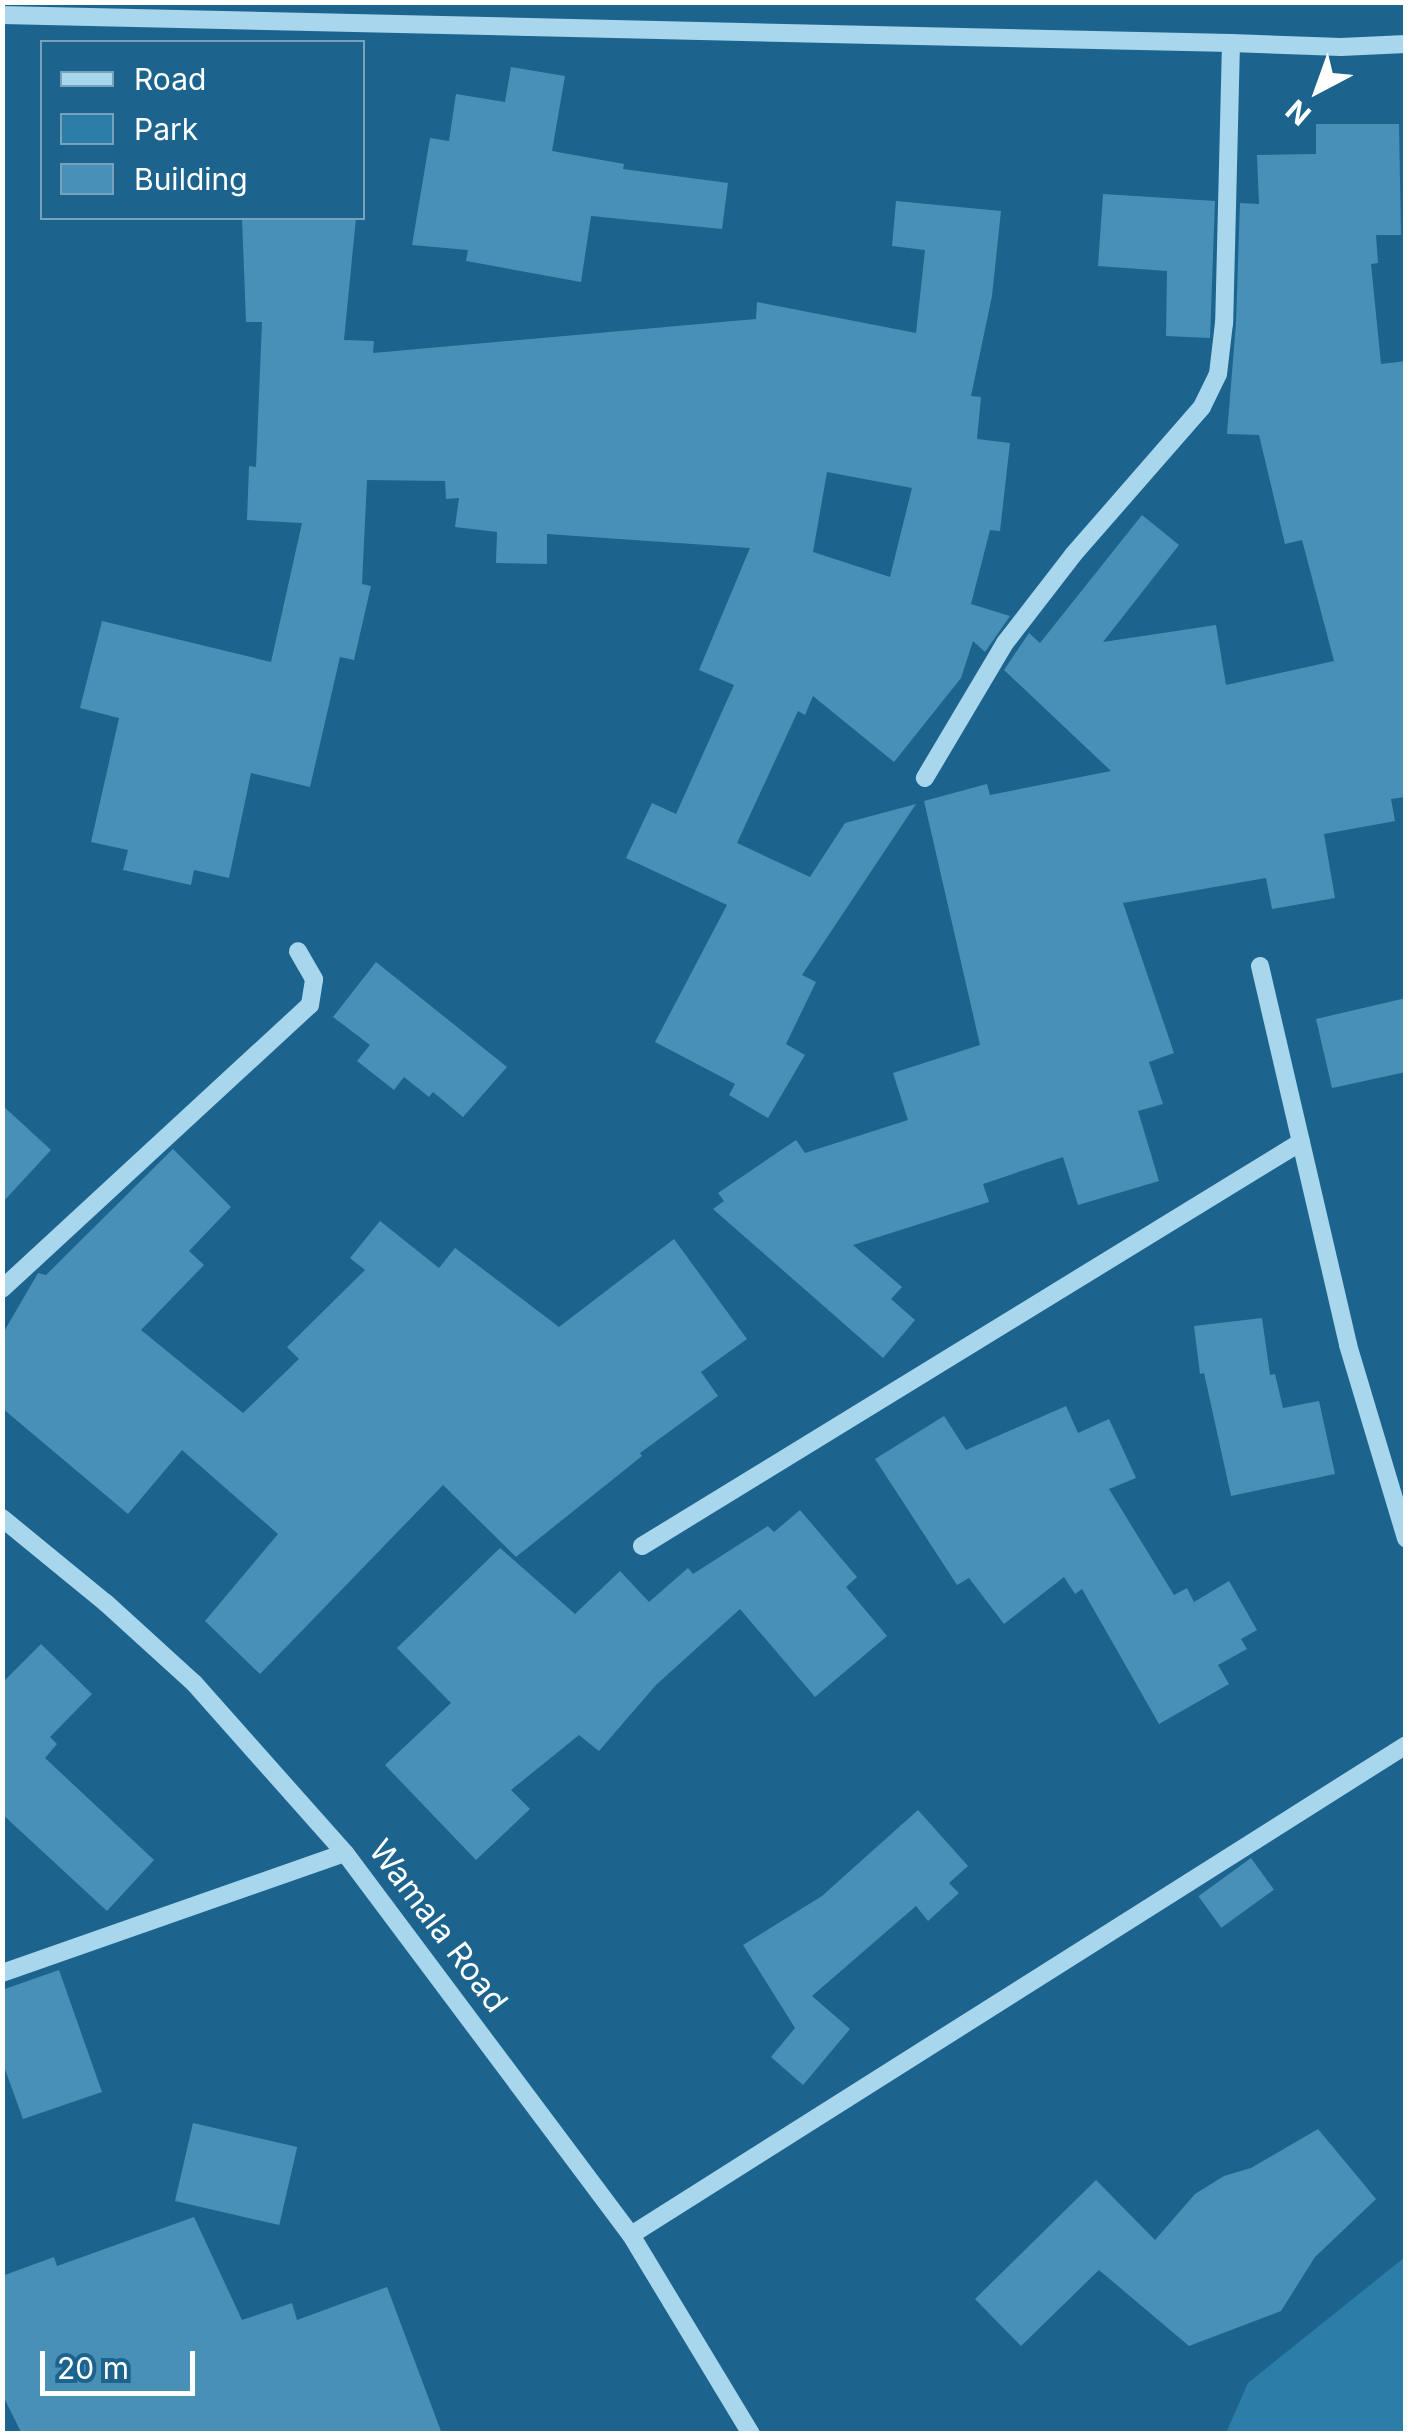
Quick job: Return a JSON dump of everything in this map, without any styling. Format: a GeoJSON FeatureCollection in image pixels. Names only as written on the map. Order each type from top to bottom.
{"type":"FeatureCollection","features":[{"type":"Feature","properties":{"kind":"street"},"geometry":{"type":"LineString","coordinates":[[2,15],[1340,47],[1406,44]]}},
{"type":"Feature","properties":{"kind":"street"},"geometry":{"type":"LineString","coordinates":[[925,778],[1005,643],[1073,556],[1202,408],[1218,374],[1224,323],[1231,43]]}},
{"type":"Feature","properties":{"kind":"street"},"geometry":{"type":"LineString","coordinates":[[2,1289],[310,1004],[314,979],[298,951]]}},
{"type":"Feature","properties":{"kind":"street"},"geometry":{"type":"LineString","coordinates":[[1260,966],[1348,1345],[1406,1538]]}},
{"type":"Feature","properties":{"kind":"street"},"geometry":{"type":"LineString","coordinates":[[642,1546],[1301,1142]]}},
{"type":"Feature","properties":{"kind":"street","name":"Wamala Road"},"geometry":{"type":"LineString","coordinates":[[2,1518],[106,1603],[194,1684],[346,1853],[631,2235],[751,2434]]}},
{"type":"Feature","properties":{"kind":"street"},"geometry":{"type":"LineString","coordinates":[[631,2235],[1406,1745]]}},
{"type":"Feature","properties":{"kind":"street"},"geometry":{"type":"LineString","coordinates":[[2,1972],[346,1853]]}},
{"type":"Feature","properties":{"kind":"green space"},"geometry":{"type":"Polygon","coordinates":[[[1405,2257],[1405,2433],[1226,2433],[1248,2383],[1405,2257]]]}},
{"type":"Feature","properties":{"kind":"building"},"geometry":{"type":"Polygon","coordinates":[[[511,67],[565,76],[552,151],[624,164],[623,169],[728,183],[722,229],[591,216],[581,282],[466,261],[468,250],[412,245],[430,138],[449,141],[456,94],[505,102],[511,67]]]}},
{"type":"Feature","properties":{"kind":"building"},"geometry":{"type":"Polygon","coordinates":[[[1316,124],[1399,124],[1401,235],[1376,235],[1378,263],[1371,264],[1381,364],[1406,361],[1406,797],[1391,799],[1395,821],[1324,834],[1335,898],[1272,909],[1266,878],[1123,903],[1174,1053],[1149,1062],[1163,1104],[1138,1111],[1159,1181],[1078,1205],[1063,1157],[983,1184],[989,1202],[853,1245],[902,1287],[891,1299],[915,1320],[883,1358],[713,1209],[724,1201],[718,1193],[796,1140],[805,1153],[908,1120],[893,1073],[980,1045],[924,801],[987,784],[990,795],[1111,771],[1004,670],[1029,633],[1040,643],[1142,515],[1179,545],[1103,642],[1216,625],[1226,685],[1334,661],[1302,540],[1285,544],[1259,435],[1227,434],[1240,203],[1259,204],[1257,155],[1316,154],[1316,124]]]}},
{"type":"Feature","properties":{"kind":"building"},"geometry":{"type":"Polygon","coordinates":[[[1103,194],[1215,201],[1210,338],[1166,336],[1167,271],[1098,266],[1103,194]]]}},
{"type":"Feature","properties":{"kind":"building"},"geometry":{"type":"Polygon","coordinates":[[[896,201],[1001,211],[992,296],[971,396],[981,397],[977,439],[1010,443],[1000,531],[990,530],[971,604],[1010,616],[985,652],[973,641],[961,678],[894,762],[813,696],[805,715],[798,711],[737,843],[810,877],[845,823],[916,804],[802,975],[816,982],[786,1044],[805,1055],[768,1118],[729,1095],[735,1084],[655,1042],[727,905],[626,858],[652,803],[676,814],[734,685],[699,670],[750,548],[547,534],[547,564],[496,563],[497,532],[455,527],[459,498],[446,499],[445,481],[367,480],[362,584],[371,586],[354,660],[340,657],[310,787],[251,773],[229,878],[194,870],[191,885],[123,870],[128,850],[91,842],[119,718],[80,708],[102,621],[271,662],[302,523],[247,520],[249,466],[256,467],[262,322],[246,322],[242,220],[356,220],[344,340],[374,341],[373,353],[756,319],[757,302],[916,333],[925,250],[892,246],[896,201]],[[827,472],[813,552],[890,577],[912,488],[827,472]]]}},
{"type":"Feature","properties":{"kind":"building"},"geometry":{"type":"Polygon","coordinates":[[[376,962],[507,1067],[463,1117],[433,1092],[429,1097],[404,1077],[394,1090],[357,1061],[370,1045],[333,1017],[376,962]]]}},
{"type":"Feature","properties":{"kind":"building"},"geometry":{"type":"Polygon","coordinates":[[[1406,998],[1406,1072],[1332,1088],[1316,1019],[1406,998]]]}},
{"type":"Feature","properties":{"kind":"building"},"geometry":{"type":"Polygon","coordinates":[[[2,1105],[51,1150],[2,1203],[2,1105]]]}},
{"type":"Feature","properties":{"kind":"building"},"geometry":{"type":"Polygon","coordinates":[[[173,1149],[231,1207],[189,1251],[204,1265],[141,1330],[243,1413],[299,1359],[287,1347],[365,1270],[350,1258],[380,1221],[439,1268],[455,1248],[559,1327],[674,1239],[747,1339],[701,1372],[718,1396],[640,1453],[642,1456],[516,1557],[443,1485],[260,1674],[205,1621],[278,1534],[182,1450],[128,1514],[2,1408],[2,1335],[38,1273],[46,1275],[173,1149]]]}},
{"type":"Feature","properties":{"kind":"building"},"geometry":{"type":"Polygon","coordinates":[[[1262,1318],[1270,1375],[1275,1374],[1283,1408],[1319,1401],[1335,1474],[1231,1496],[1204,1373],[1200,1374],[1194,1326],[1262,1318]]]}},
{"type":"Feature","properties":{"kind":"building"},"geometry":{"type":"Polygon","coordinates":[[[1066,1406],[1078,1433],[1109,1419],[1136,1478],[1109,1489],[1174,1595],[1187,1588],[1194,1602],[1229,1581],[1257,1630],[1241,1639],[1247,1649],[1218,1665],[1229,1684],[1159,1724],[1082,1589],[1075,1594],[1064,1577],[1004,1624],[969,1578],[957,1585],[875,1459],[944,1416],[966,1450],[1066,1406]]]}},
{"type":"Feature","properties":{"kind":"building"},"geometry":{"type":"Polygon","coordinates":[[[800,1510],[857,1577],[846,1587],[887,1636],[815,1697],[740,1609],[656,1685],[599,1751],[579,1735],[511,1790],[530,1809],[476,1860],[385,1765],[451,1703],[397,1648],[500,1548],[575,1614],[620,1571],[649,1602],[688,1568],[693,1574],[768,1526],[774,1532],[800,1510]]]}},
{"type":"Feature","properties":{"kind":"building"},"geometry":{"type":"Polygon","coordinates":[[[41,1644],[92,1694],[50,1737],[57,1744],[45,1758],[154,1860],[107,1911],[2,1814],[2,1683],[41,1644]]]}},
{"type":"Feature","properties":{"kind":"building"},"geometry":{"type":"Polygon","coordinates":[[[918,1810],[968,1866],[949,1883],[959,1893],[928,1921],[916,1906],[812,1996],[850,2029],[803,2085],[771,2057],[795,2028],[743,1945],[822,1896],[918,1810]]]}},
{"type":"Feature","properties":{"kind":"building"},"geometry":{"type":"Polygon","coordinates":[[[1251,1858],[1274,1890],[1221,1928],[1198,1896],[1251,1858]]]}},
{"type":"Feature","properties":{"kind":"building"},"geometry":{"type":"Polygon","coordinates":[[[59,1970],[102,2092],[23,2119],[2,2061],[2,1990],[59,1970]]]}},
{"type":"Feature","properties":{"kind":"building"},"geometry":{"type":"Polygon","coordinates":[[[193,2123],[297,2147],[279,2225],[175,2201],[193,2123]]]}},
{"type":"Feature","properties":{"kind":"building"},"geometry":{"type":"Polygon","coordinates":[[[1318,2129],[1376,2199],[1315,2257],[1281,2311],[1189,2346],[1099,2270],[1021,2346],[975,2299],[1096,2180],[1155,2240],[1195,2194],[1224,2176],[1251,2168],[1318,2129]]]}},
{"type":"Feature","properties":{"kind":"building"},"geometry":{"type":"Polygon","coordinates":[[[194,2217],[242,2320],[292,2303],[297,2320],[387,2287],[442,2434],[22,2434],[2,2394],[2,2276],[54,2257],[57,2266],[194,2217]]]}}]}
